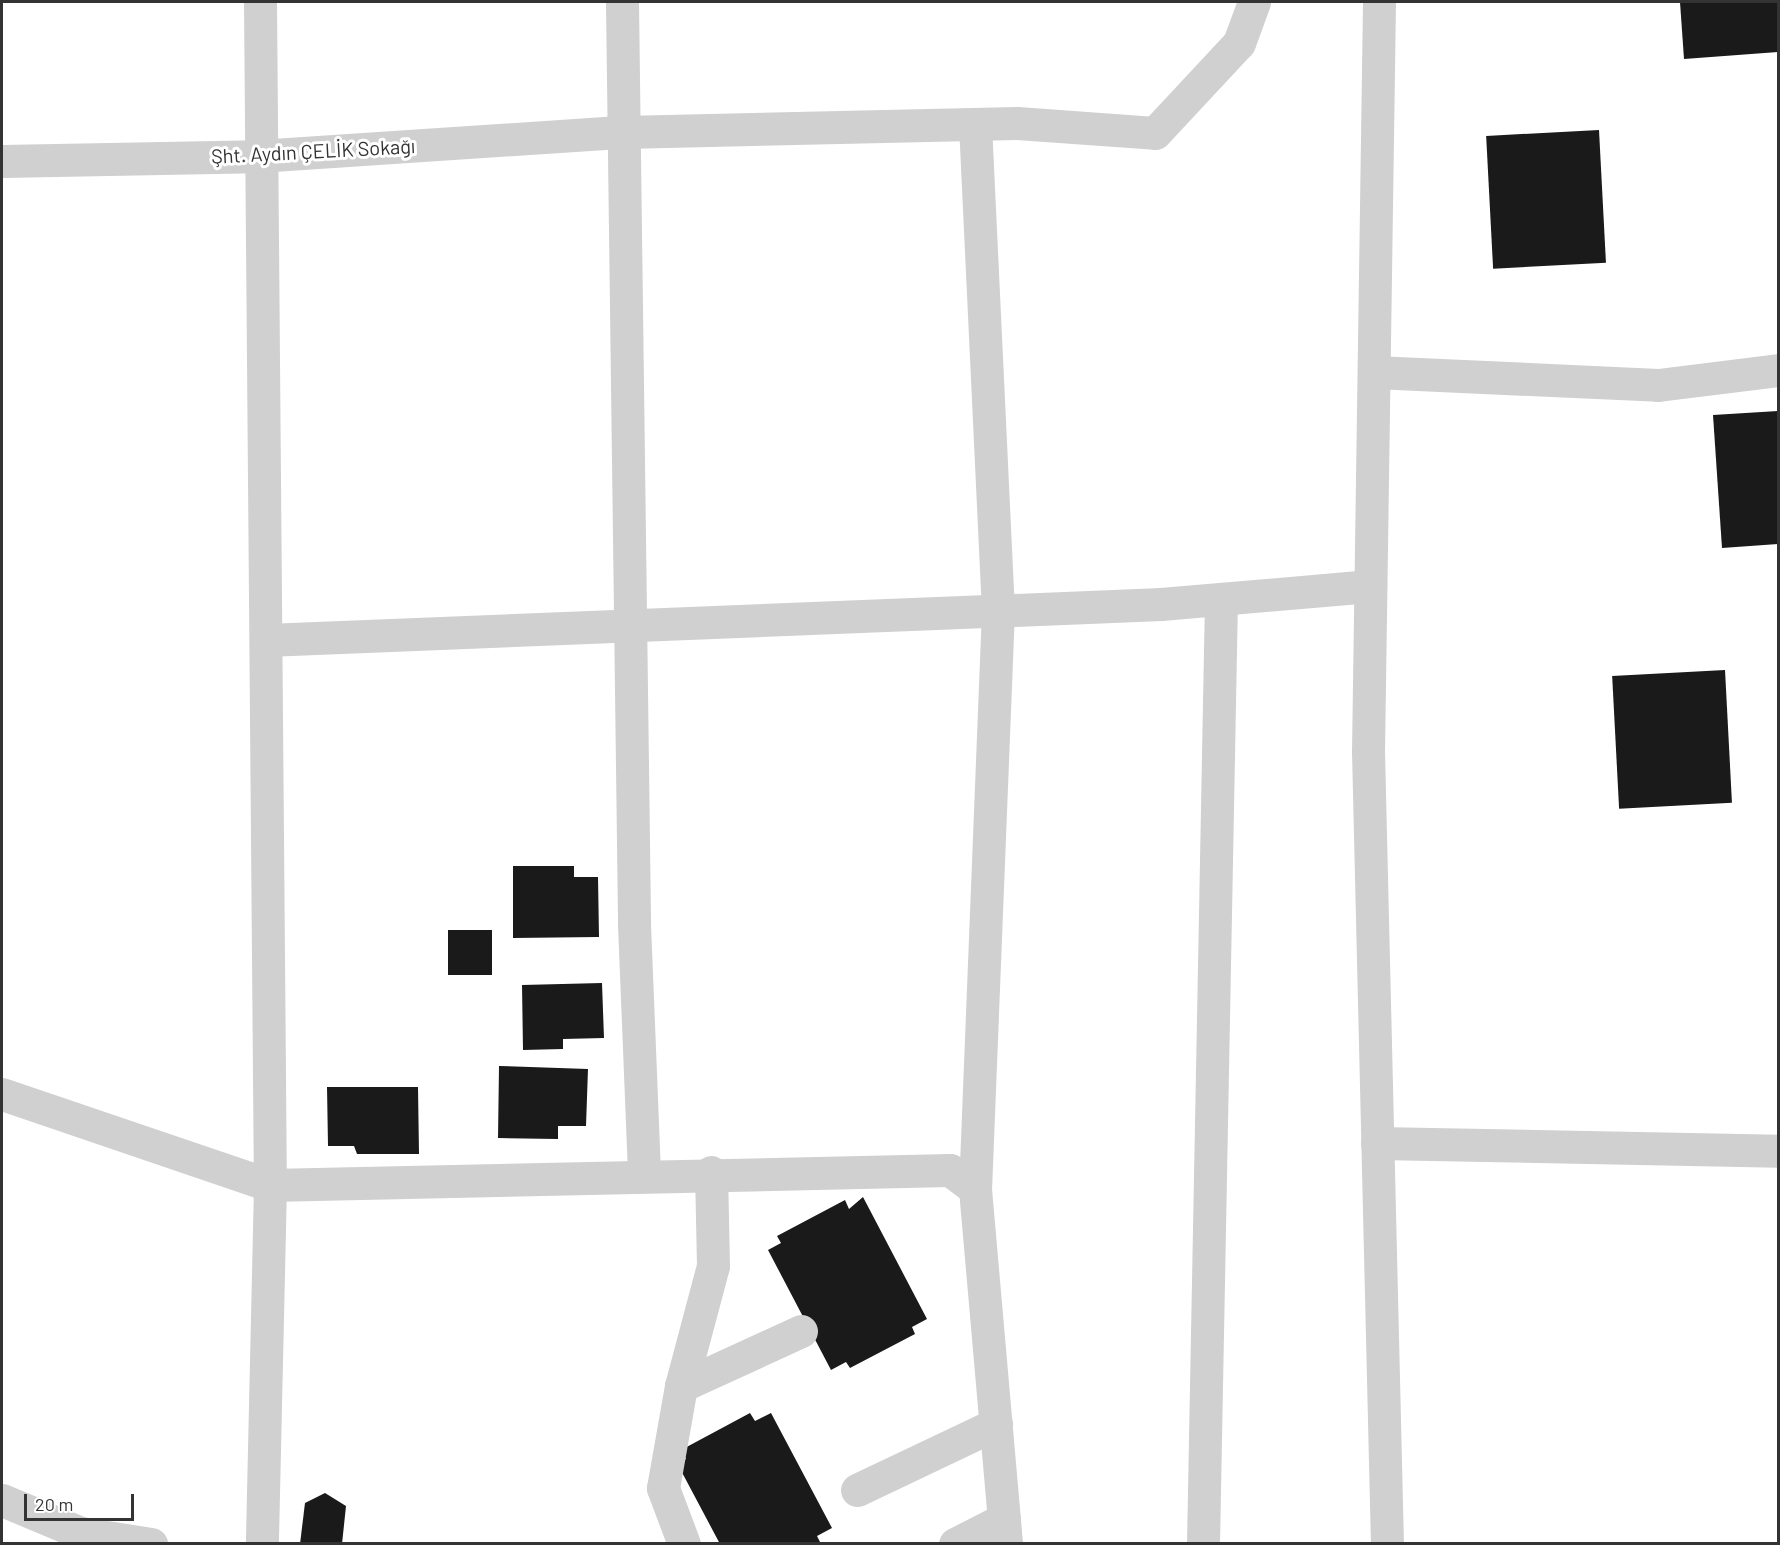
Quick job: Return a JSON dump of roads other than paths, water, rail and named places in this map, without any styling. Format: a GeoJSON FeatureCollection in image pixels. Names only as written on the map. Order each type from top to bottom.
{"type":"FeatureCollection","features":[{"type":"Feature","properties":{"kind":"street"},"geometry":{"type":"LineString","coordinates":[[260,2],[258,156],[266,640],[270,1185],[262,1544]]}},
{"type":"Feature","properties":{"kind":"street"},"geometry":{"type":"LineString","coordinates":[[622,2],[633,625],[634,924],[644,1174]]}},
{"type":"Feature","properties":{"kind":"street","name":"Şht. Aydın ÇELİK Sokağı"},"geometry":{"type":"LineString","coordinates":[[2,161],[258,156],[624,132],[975,124],[1155,133],[1239,43],[1254,2]]}},
{"type":"Feature","properties":{"kind":"street"},"geometry":{"type":"LineString","coordinates":[[1379,2],[1368,751],[1387,1544]]}},
{"type":"Feature","properties":{"kind":"street"},"geometry":{"type":"LineString","coordinates":[[955,1544],[1005,1531],[975,1189],[998,610],[975,124]]}},
{"type":"Feature","properties":{"kind":"street"},"geometry":{"type":"LineString","coordinates":[[1374,372],[1658,385],[1779,370]]}},
{"type":"Feature","properties":{"kind":"street"},"geometry":{"type":"LineString","coordinates":[[266,640],[998,610],[1221,599],[1370,586]]}},
{"type":"Feature","properties":{"kind":"street"},"geometry":{"type":"LineString","coordinates":[[1203,1544],[1221,599]]}},
{"type":"Feature","properties":{"kind":"street"},"geometry":{"type":"LineString","coordinates":[[2,1094],[93,1129],[270,1185],[711,1172],[950,1170],[975,1189]]}},
{"type":"Feature","properties":{"kind":"street"},"geometry":{"type":"LineString","coordinates":[[1377,1143],[1779,1151]]}},
{"type":"Feature","properties":{"kind":"street"},"geometry":{"type":"LineString","coordinates":[[684,1544],[663,1488],[681,1386],[713,1266],[711,1172]]}},
{"type":"Feature","properties":{"kind":"street"},"geometry":{"type":"LineString","coordinates":[[681,1386],[801,1331]]}},
{"type":"Feature","properties":{"kind":"street"},"geometry":{"type":"LineString","coordinates":[[857,1490],[996,1424]]}},
{"type":"Feature","properties":{"kind":"street"},"geometry":{"type":"LineString","coordinates":[[2,1500],[81,1533],[151,1544]]}}]}
